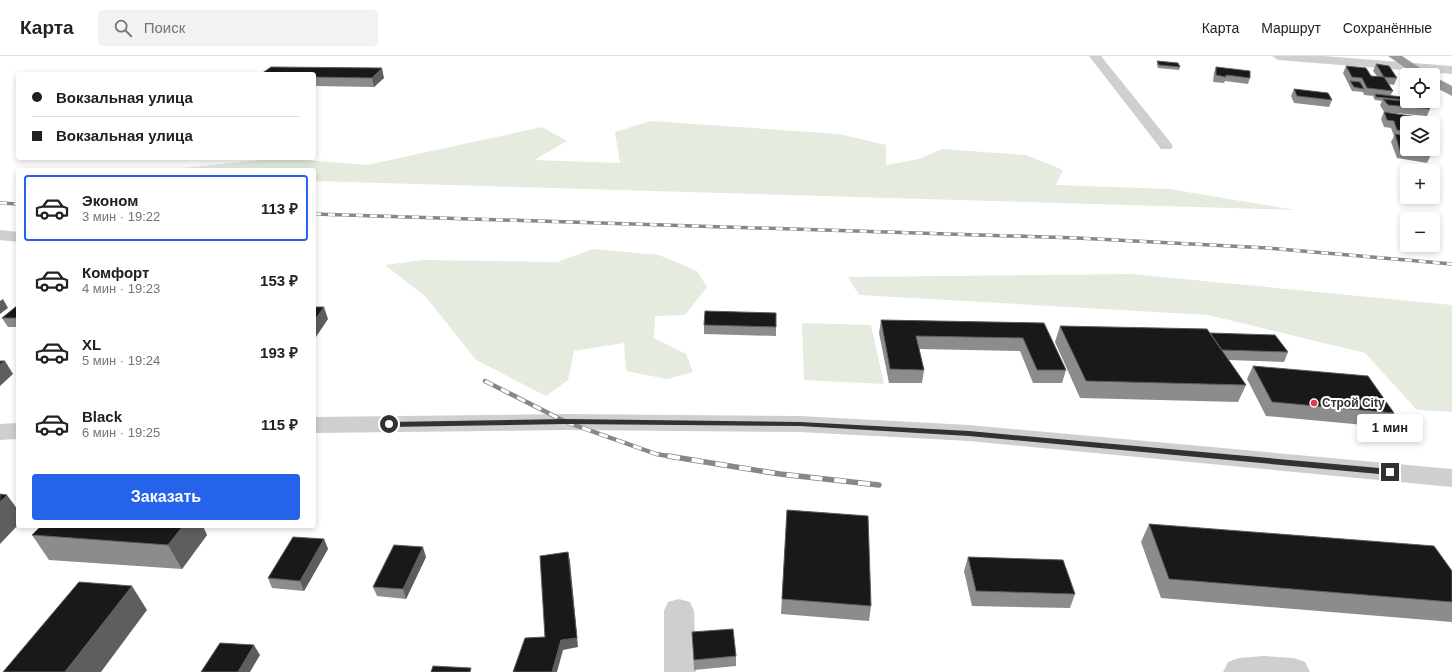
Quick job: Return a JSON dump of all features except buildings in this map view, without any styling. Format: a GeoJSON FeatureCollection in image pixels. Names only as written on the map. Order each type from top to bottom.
{"type":"FeatureCollection","features":[{"type":"Feature","properties":{"kind":"highway"},"geometry":{"type":"LineString","coordinates":[[1394,56],[1412,67]]}},
{"type":"Feature","properties":{"kind":"highway"},"geometry":{"type":"LineString","coordinates":[[1440,84],[1452,92]]}},
{"type":"Feature","properties":{"kind":"street"},"geometry":{"type":"LineString","coordinates":[[1095,56],[1166,146]]}},
{"type":"Feature","properties":{"kind":"street"},"geometry":{"type":"LineString","coordinates":[[1278,56],[1452,70]]}},
{"type":"Feature","properties":{"kind":"street"},"geometry":{"type":"LineString","coordinates":[[0,235],[16,236]]}},
{"type":"Feature","properties":{"kind":"street"},"geometry":{"type":"LineString","coordinates":[[316,425],[566,422],[800,424],[969,433],[1452,478]]}},
{"type":"Feature","properties":{"kind":"street"},"geometry":{"type":"LineString","coordinates":[[0,432],[16,431]]}},
{"type":"Feature","properties":{"kind":"street"},"geometry":{"type":"LineString","coordinates":[[679,611],[680,672]]}},
{"type":"Feature","properties":{"kind":"street"},"geometry":{"type":"LineString","coordinates":[[1239,672],[1264,670],[1294,672]]}},
{"type":"Feature","properties":{"kind":"shaded area"},"geometry":{"type":"Polygon","coordinates":[[[651,121],[839,134],[886,145],[886,165],[919,159],[942,149],[1026,155],[1063,170],[1056,185],[1169,189],[1295,210],[316,181],[316,168],[183,168],[259,160],[303,160],[367,165],[542,127],[567,141],[534,160],[620,163],[615,132],[651,121]]]}},
{"type":"Feature","properties":{"kind":"shaded area"},"geometry":{"type":"Polygon","coordinates":[[[593,249],[659,255],[697,271],[707,287],[685,315],[655,316],[654,338],[686,354],[693,372],[667,379],[626,371],[624,343],[574,351],[568,380],[546,396],[476,360],[426,297],[385,265],[423,260],[557,262],[593,249]]]}},
{"type":"Feature","properties":{"kind":"shaded area"},"geometry":{"type":"Polygon","coordinates":[[[1131,274],[1452,305],[1452,412],[1417,410],[1365,353],[1208,315],[859,295],[848,277],[1131,274]]]}},
{"type":"Feature","properties":{"kind":"shaded area"},"geometry":{"type":"Polygon","coordinates":[[[802,323],[871,325],[884,384],[804,380],[802,323]]]}},
{"type":"Feature","properties":{"kind":"railway"},"geometry":{"type":"LineString","coordinates":[[0,203],[16,204]]}},
{"type":"Feature","properties":{"kind":"railway"},"geometry":{"type":"LineString","coordinates":[[316,214],[1077,238],[1268,248],[1452,264]]}},
{"type":"Feature","properties":{"kind":"railway"},"geometry":{"type":"LineString","coordinates":[[485,381],[566,422],[656,454],[668,456]]}},
{"type":"Feature","properties":{"kind":"railway"},"geometry":{"type":"LineString","coordinates":[[668,456],[780,474],[879,485]]}},
{"type":"Feature","properties":{"kind":"railway"},"geometry":{"type":"LineString","coordinates":[[668,456],[674,457]]}},
{"type":"Feature","properties":{"kind":"place","name":"Строй City"},"geometry":{"type":"Point","coordinates":[1314,403]}},
{"type":"Feature","properties":{"kind":"route"},"geometry":{"type":"LineString","coordinates":[[389,424],[566,422],[800,424],[969,433],[1390,472]]}}]}
